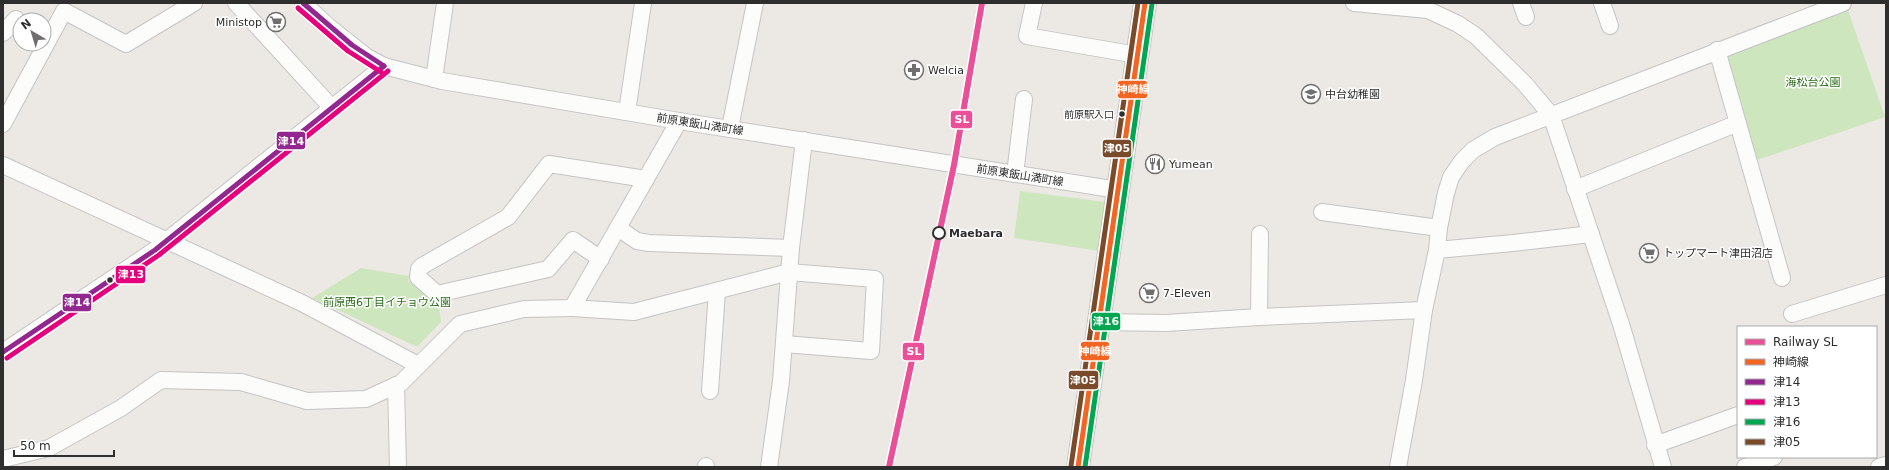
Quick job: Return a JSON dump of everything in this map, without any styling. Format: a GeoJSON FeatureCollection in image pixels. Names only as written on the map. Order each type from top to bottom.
{"type":"FeatureCollection","features":[{"type":"Feature","properties":{"kind":"highway"},"geometry":{"type":"LineString","coordinates":[[1078,467],[1145,3]]}},
{"type":"Feature","properties":{"kind":"street"},"geometry":{"type":"LineString","coordinates":[[3,124],[64,11],[126,44],[194,3]]}},
{"type":"Feature","properties":{"kind":"street"},"geometry":{"type":"LineString","coordinates":[[236,3],[332,108]]}},
{"type":"Feature","properties":{"kind":"street","name":"前原東飯山満町線"},"geometry":{"type":"LineString","coordinates":[[303,3],[348,43],[367,57],[384,66],[434,79],[679,121],[1118,190]]}},
{"type":"Feature","properties":{"kind":"street"},"geometry":{"type":"LineString","coordinates":[[434,79],[446,3]]}},
{"type":"Feature","properties":{"kind":"street"},"geometry":{"type":"LineString","coordinates":[[627,112],[643,3]]}},
{"type":"Feature","properties":{"kind":"street"},"geometry":{"type":"LineString","coordinates":[[730,128],[755,3]]}},
{"type":"Feature","properties":{"kind":"street"},"geometry":{"type":"LineString","coordinates":[[1034,3],[1028,36],[1138,56]]}},
{"type":"Feature","properties":{"kind":"street"},"geometry":{"type":"LineString","coordinates":[[1354,3],[1428,6],[1476,36],[1525,84],[1551,115],[1621,324],[1663,467]]}},
{"type":"Feature","properties":{"kind":"street"},"geometry":{"type":"LineString","coordinates":[[1602,3],[1610,26]]}},
{"type":"Feature","properties":{"kind":"street"},"geometry":{"type":"LineString","coordinates":[[1398,467],[1414,380],[1424,310],[1437,250],[1439,228],[1451,177],[1468,155],[1473,150],[1495,137],[1717,50],[1843,3]]}},
{"type":"Feature","properties":{"kind":"street"},"geometry":{"type":"LineString","coordinates":[[3,33],[12,23]]}},
{"type":"Feature","properties":{"kind":"street"},"geometry":{"type":"LineString","coordinates":[[1717,50],[1782,278]]}},
{"type":"Feature","properties":{"kind":"street"},"geometry":{"type":"LineString","coordinates":[[3,352],[167,241],[384,66]]}},
{"type":"Feature","properties":{"kind":"street"},"geometry":{"type":"LineString","coordinates":[[1015,174],[1024,99]]}},
{"type":"Feature","properties":{"kind":"street"},"geometry":{"type":"LineString","coordinates":[[572,308],[679,121]]}},
{"type":"Feature","properties":{"kind":"street"},"geometry":{"type":"LineString","coordinates":[[1575,189],[1738,123]]}},
{"type":"Feature","properties":{"kind":"street"},"geometry":{"type":"LineString","coordinates":[[769,467],[784,344],[791,248],[804,140]]}},
{"type":"Feature","properties":{"kind":"street"},"geometry":{"type":"LineString","coordinates":[[600,259],[572,240],[548,269],[437,294],[418,277],[417,274],[422,266],[508,216],[549,164],[646,179]]}},
{"type":"Feature","properties":{"kind":"street"},"geometry":{"type":"LineString","coordinates":[[3,165],[302,303],[418,365]]}},
{"type":"Feature","properties":{"kind":"street"},"geometry":{"type":"LineString","coordinates":[[1322,212],[1439,228]]}},
{"type":"Feature","properties":{"kind":"street"},"geometry":{"type":"LineString","coordinates":[[618,228],[637,241],[649,243],[791,248]]}},
{"type":"Feature","properties":{"kind":"street"},"geometry":{"type":"LineString","coordinates":[[1259,317],[1260,234]]}},
{"type":"Feature","properties":{"kind":"street"},"geometry":{"type":"LineString","coordinates":[[1437,250],[1591,234]]}},
{"type":"Feature","properties":{"kind":"street"},"geometry":{"type":"LineString","coordinates":[[3,459],[49,448],[121,408],[161,380],[241,382],[307,401],[366,399],[401,383],[460,324],[524,310],[572,308],[634,312],[789,272],[875,279],[872,351],[784,344]]}},
{"type":"Feature","properties":{"kind":"street"},"geometry":{"type":"LineString","coordinates":[[1792,314],[1886,285]]}},
{"type":"Feature","properties":{"kind":"street"},"geometry":{"type":"LineString","coordinates":[[710,392],[717,291]]}},
{"type":"Feature","properties":{"kind":"street"},"geometry":{"type":"LineString","coordinates":[[1099,322],[1166,323],[1259,317],[1424,310]]}},
{"type":"Feature","properties":{"kind":"street"},"geometry":{"type":"LineString","coordinates":[[396,385],[398,467]]}},
{"type":"Feature","properties":{"kind":"street"},"geometry":{"type":"LineString","coordinates":[[1656,445],[1737,415]]}},
{"type":"Feature","properties":{"kind":"street"},"geometry":{"type":"LineString","coordinates":[[1746,467],[1771,458]]}},
{"type":"Feature","properties":{"kind":"street"},"geometry":{"type":"LineString","coordinates":[[1879,467],[1886,465]]}},
{"type":"Feature","properties":{"kind":"green space","name":"海松台公園"},"geometry":{"type":"Polygon","coordinates":[[[1848,10],[1885,117],[1754,161],[1725,56],[1848,10]]]}},
{"type":"Feature","properties":{"kind":"green space"},"geometry":{"type":"Polygon","coordinates":[[[1020,191],[1106,202],[1099,251],[1014,238],[1020,191]]]}},
{"type":"Feature","properties":{"kind":"green space","name":"前原西6丁目イチョウ公園"},"geometry":{"type":"Polygon","coordinates":[[[361,268],[409,276],[408,281],[438,300],[441,322],[418,346],[415,346],[312,298],[361,268]]]}},
{"type":"Feature","properties":{"kind":"rail line","name":"SL"},"geometry":{"type":"LineString","coordinates":[[889,467],[954,165],[982,3]]}},
{"type":"Feature","properties":{"kind":"transit line","name":"津14"},"geometry":{"type":"LineString","coordinates":[[303,3],[352,45],[384,66]]}},
{"type":"Feature","properties":{"kind":"transit line","name":"津05"},"geometry":{"type":"LineString","coordinates":[[1071,466],[1138,3]]}},
{"type":"Feature","properties":{"kind":"transit line","name":"神崎線"},"geometry":{"type":"LineString","coordinates":[[1078,467],[1145,3]]}},
{"type":"Feature","properties":{"kind":"transit line","name":"津16"},"geometry":{"type":"LineString","coordinates":[[1085,467],[1152,4]]}},
{"type":"Feature","properties":{"kind":"transit line","name":"津13"},"geometry":{"type":"LineString","coordinates":[[298,8],[348,51],[381,72]]}},
{"type":"Feature","properties":{"kind":"transit line","name":"津14"},"geometry":{"type":"LineString","coordinates":[[3,352],[155,250],[384,66]]}},
{"type":"Feature","properties":{"kind":"transit line","name":"津13"},"geometry":{"type":"LineString","coordinates":[[7,358],[159,255],[388,71]]}},
{"type":"Feature","properties":{"kind":"place","name":"Ministop"},"geometry":{"type":"Point","coordinates":[276,22]}},
{"type":"Feature","properties":{"kind":"place","name":"Welcia"},"geometry":{"type":"Point","coordinates":[914,70]}},
{"type":"Feature","properties":{"kind":"place","name":"中台幼稚園"},"geometry":{"type":"Point","coordinates":[1311,94]}},
{"type":"Feature","properties":{"kind":"place","name":"前原駅入口"},"geometry":{"type":"Point","coordinates":[1122,114]}},
{"type":"Feature","properties":{"kind":"place","name":"Yumean"},"geometry":{"type":"Point","coordinates":[1155,164]}},
{"type":"Feature","properties":{"kind":"place","name":"Maebara"},"geometry":{"type":"Point","coordinates":[939,233]}},
{"type":"Feature","properties":{"kind":"place","name":"トップマート津田沼店"},"geometry":{"type":"Point","coordinates":[1649,253]}},
{"type":"Feature","properties":{"kind":"place","name":"7-Eleven"},"geometry":{"type":"Point","coordinates":[1149,293]}}]}
